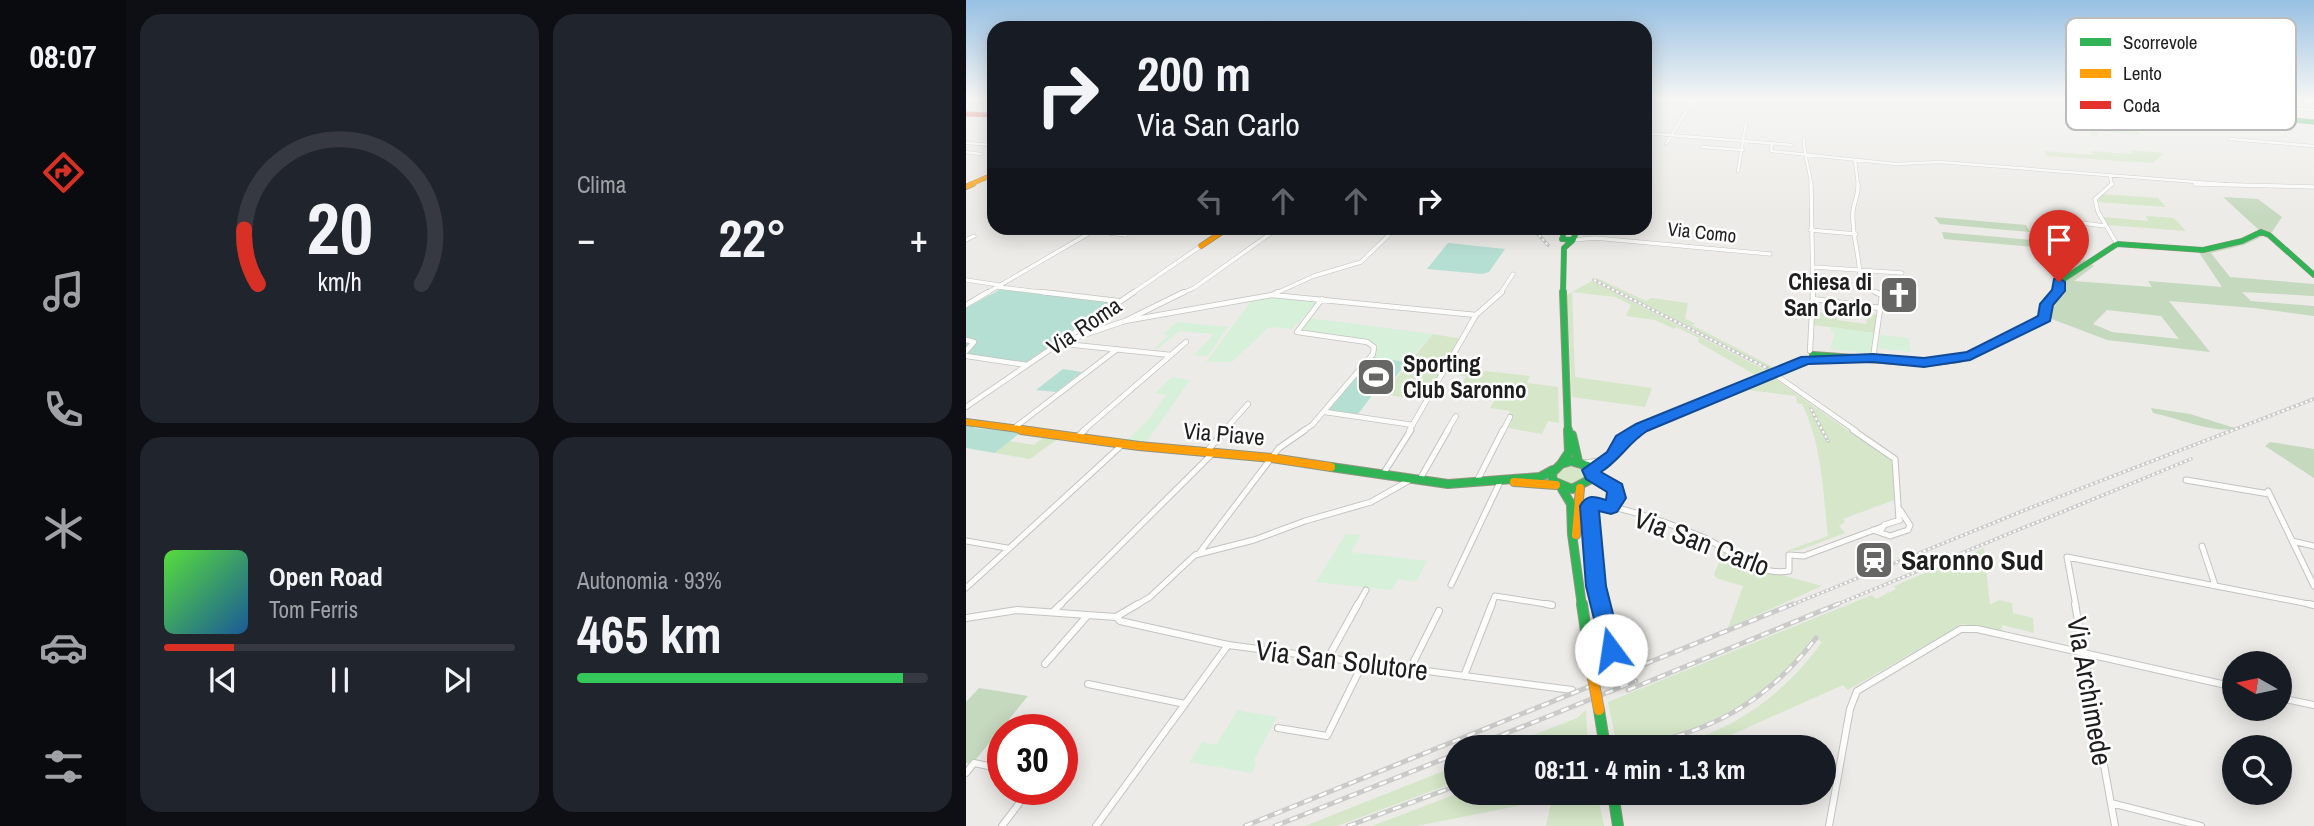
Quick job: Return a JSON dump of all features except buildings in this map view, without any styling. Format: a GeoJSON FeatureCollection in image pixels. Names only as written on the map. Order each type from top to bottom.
{"type":"FeatureCollection","features":[{"type":"Feature","properties":{"kind":"street"},"geometry":{"type":"LineString","coordinates":[[1666,144],[1670,138]]}},
{"type":"Feature","properties":{"kind":"street"},"geometry":{"type":"LineString","coordinates":[[1703,138],[1792,145]]}},
{"type":"Feature","properties":{"kind":"street"},"geometry":{"type":"LineString","coordinates":[[1738,171],[1745,138]]}},
{"type":"Feature","properties":{"kind":"street"},"geometry":{"type":"LineString","coordinates":[[1804,138],[1803,155],[1811,175],[1814,267],[1810,357]]}},
{"type":"Feature","properties":{"kind":"street"},"geometry":{"type":"LineString","coordinates":[[2229,139],[2314,146]]}},
{"type":"Feature","properties":{"kind":"street"},"geometry":{"type":"LineString","coordinates":[[966,143],[987,144]]}},
{"type":"Feature","properties":{"kind":"street"},"geometry":{"type":"LineString","coordinates":[[1772,143],[1771,151],[1896,164],[1940,162],[2210,185],[2314,187]]}},
{"type":"Feature","properties":{"kind":"street"},"geometry":{"type":"LineString","coordinates":[[1797,145],[1803,146]]}},
{"type":"Feature","properties":{"kind":"street"},"geometry":{"type":"LineString","coordinates":[[1702,147],[1743,150]]}},
{"type":"Feature","properties":{"kind":"street"},"geometry":{"type":"LineString","coordinates":[[966,152],[981,154]]}},
{"type":"Feature","properties":{"kind":"street"},"geometry":{"type":"LineString","coordinates":[[1855,160],[1859,196],[1853,211],[1861,270],[1860,287],[1882,294],[1873,358]]}},
{"type":"Feature","properties":{"kind":"street"},"geometry":{"type":"LineString","coordinates":[[2110,176],[2112,186],[2095,199],[2117,244]]}},
{"type":"Feature","properties":{"kind":"street"},"geometry":{"type":"LineString","coordinates":[[966,187],[987,177]]}},
{"type":"Feature","properties":{"kind":"street"},"geometry":{"type":"LineString","coordinates":[[2066,221],[2106,226]]}},
{"type":"Feature","properties":{"kind":"street"},"geometry":{"type":"LineString","coordinates":[[1811,230],[1856,234]]}},
{"type":"Feature","properties":{"kind":"street"},"geometry":{"type":"LineString","coordinates":[[1557,466],[1605,460],[1621,438],[1810,357],[1873,358],[1924,363],[1970,356],[2044,319],[2046,304],[2059,291],[2059,282],[2117,244],[2203,250],[2242,241],[2261,232],[2269,235],[2314,275]]}},
{"type":"Feature","properties":{"kind":"street"},"geometry":{"type":"LineString","coordinates":[[966,305],[1086,235]]}},
{"type":"Feature","properties":{"kind":"street"},"geometry":{"type":"LineString","coordinates":[[1200,246],[1216,235]]}},
{"type":"Feature","properties":{"kind":"street"},"geometry":{"type":"LineString","coordinates":[[1062,343],[1125,321],[1203,284],[1269,235]]}},
{"type":"Feature","properties":{"kind":"street"},"geometry":{"type":"LineString","coordinates":[[1125,321],[1272,295],[1314,276],[1368,258],[1389,235]]}},
{"type":"Feature","properties":{"kind":"street"},"geometry":{"type":"LineString","coordinates":[[1563,235],[1560,248],[1563,266]]}},
{"type":"Feature","properties":{"kind":"street"},"geometry":{"type":"LineString","coordinates":[[1570,235],[1574,237],[1564,248],[1563,266],[1569,452],[1551,477],[1570,501],[1574,546],[1603,735]]}},
{"type":"Feature","properties":{"kind":"street"},"geometry":{"type":"LineString","coordinates":[[966,240],[974,236]]}},
{"type":"Feature","properties":{"kind":"street","name":"Via Como"},"geometry":{"type":"LineString","coordinates":[[1574,237],[1770,254]]}},
{"type":"Feature","properties":{"kind":"street","name":"Via Roma"},"geometry":{"type":"LineString","coordinates":[[966,406],[1062,343],[1200,246]]}},
{"type":"Feature","properties":{"kind":"street"},"geometry":{"type":"LineString","coordinates":[[1814,267],[1902,272]]}},
{"type":"Feature","properties":{"kind":"street"},"geometry":{"type":"LineString","coordinates":[[1382,475],[1476,315],[1504,290],[1513,274]]}},
{"type":"Feature","properties":{"kind":"street"},"geometry":{"type":"LineString","coordinates":[[966,280],[1120,301]]}},
{"type":"Feature","properties":{"kind":"street"},"geometry":{"type":"LineString","coordinates":[[1272,295],[1476,315]]}},
{"type":"Feature","properties":{"kind":"street"},"geometry":{"type":"LineString","coordinates":[[1199,553],[1284,443],[1312,425],[1373,354],[1374,347],[1367,342],[1297,332],[1322,299]]}},
{"type":"Feature","properties":{"kind":"street"},"geometry":{"type":"LineString","coordinates":[[1814,299],[1880,308]]}},
{"type":"Feature","properties":{"kind":"street"},"geometry":{"type":"LineString","coordinates":[[966,341],[974,342],[966,353],[1027,365]]}},
{"type":"Feature","properties":{"kind":"street"},"geometry":{"type":"LineString","coordinates":[[1077,437],[1186,342]]}},
{"type":"Feature","properties":{"kind":"street"},"geometry":{"type":"LineString","coordinates":[[1062,343],[1171,355]]}},
{"type":"Feature","properties":{"kind":"street"},"geometry":{"type":"LineString","coordinates":[[1014,428],[1116,350]]}},
{"type":"Feature","properties":{"kind":"street"},"geometry":{"type":"LineString","coordinates":[[1773,373],[1895,459],[1899,520]]}},
{"type":"Feature","properties":{"kind":"street"},"geometry":{"type":"LineString","coordinates":[[1053,611],[1209,452],[1248,404]]}},
{"type":"Feature","properties":{"kind":"street"},"geometry":{"type":"LineString","coordinates":[[1324,412],[1413,425]]}},
{"type":"Feature","properties":{"kind":"street"},"geometry":{"type":"LineString","coordinates":[[1116,617],[1144,601],[1186,560],[1199,553],[1246,542],[1371,502],[1396,487],[1416,480],[1456,416]]}},
{"type":"Feature","properties":{"kind":"street"},"geometry":{"type":"LineString","coordinates":[[1476,484],[1510,417]]}},
{"type":"Feature","properties":{"kind":"street"},"geometry":{"type":"LineString","coordinates":[[1569,421],[1581,462],[1618,492],[1611,508]]}},
{"type":"Feature","properties":{"kind":"street","name":"Via Piave"},"geometry":{"type":"LineString","coordinates":[[967,422],[1123,444],[1272,458],[1416,480],[1476,484],[1505,482],[1540,477],[1557,466]]}},
{"type":"Feature","properties":{"kind":"street"},"geometry":{"type":"LineString","coordinates":[[1588,483],[1592,472],[1611,458],[1622,440],[1639,429]]}},
{"type":"Feature","properties":{"kind":"street"},"geometry":{"type":"LineString","coordinates":[[966,588],[1123,444]]}},
{"type":"Feature","properties":{"kind":"street"},"geometry":{"type":"LineString","coordinates":[[1396,487],[1400,477]]}},
{"type":"Feature","properties":{"kind":"street"},"geometry":{"type":"LineString","coordinates":[[2186,480],[2269,493],[2314,586]]}},
{"type":"Feature","properties":{"kind":"street"},"geometry":{"type":"LineString","coordinates":[[1451,586],[1505,482]]}},
{"type":"Feature","properties":{"kind":"street","name":"Via Piave"},"geometry":{"type":"LineString","coordinates":[[1505,482],[1559,487]]}},
{"type":"Feature","properties":{"kind":"street"},"geometry":{"type":"LineString","coordinates":[[1559,487],[1580,488],[1588,483],[1607,483]]}},
{"type":"Feature","properties":{"kind":"street"},"geometry":{"type":"LineString","coordinates":[[1574,546],[1580,488]]}},
{"type":"Feature","properties":{"kind":"street","name":"Via San Carlo"},"geometry":{"type":"LineString","coordinates":[[1616,664],[1596,586],[1589,506],[1592,502],[1702,537],[1748,563],[1780,572],[1789,571],[1789,555],[1804,556],[1872,530],[1883,530]]}},
{"type":"Feature","properties":{"kind":"street"},"geometry":{"type":"LineString","coordinates":[[1899,510],[1909,523],[1908,530],[1893,536],[1883,530],[1899,520],[1909,523]]}},
{"type":"Feature","properties":{"kind":"street"},"geometry":{"type":"LineString","coordinates":[[966,541],[1008,548]]}},
{"type":"Feature","properties":{"kind":"street"},"geometry":{"type":"LineString","coordinates":[[2292,541],[2314,546]]}},
{"type":"Feature","properties":{"kind":"street"},"geometry":{"type":"LineString","coordinates":[[2202,546],[2215,585],[2314,605]]}},
{"type":"Feature","properties":{"kind":"street","name":"Via Archimede"},"geometry":{"type":"LineString","coordinates":[[2115,826],[2066,562],[2068,556],[2215,585]]}},
{"type":"Feature","properties":{"kind":"street"},"geometry":{"type":"LineString","coordinates":[[1328,658],[1366,590]]}},
{"type":"Feature","properties":{"kind":"street"},"geometry":{"type":"LineString","coordinates":[[1464,676],[1494,596],[1552,605]]}},
{"type":"Feature","properties":{"kind":"street","name":"Via San Solutore"},"geometry":{"type":"LineString","coordinates":[[966,618],[1017,610],[1116,617],[1120,621],[1228,645],[1572,690]]}},
{"type":"Feature","properties":{"kind":"street"},"geometry":{"type":"LineString","coordinates":[[1410,669],[1439,611]]}},
{"type":"Feature","properties":{"kind":"street"},"geometry":{"type":"LineString","coordinates":[[1045,664],[1087,615]]}},
{"type":"Feature","properties":{"kind":"street"},"geometry":{"type":"LineString","coordinates":[[1829,826],[1850,709],[1857,691],[1964,628],[2222,684]]}},
{"type":"Feature","properties":{"kind":"street"},"geometry":{"type":"LineString","coordinates":[[1096,826],[1228,645]]}},
{"type":"Feature","properties":{"kind":"street"},"geometry":{"type":"LineString","coordinates":[[1278,728],[1327,736],[1363,663]]}},
{"type":"Feature","properties":{"kind":"street"},"geometry":{"type":"LineString","coordinates":[[1088,684],[1185,704]]}},
{"type":"Feature","properties":{"kind":"street"},"geometry":{"type":"LineString","coordinates":[[2292,700],[2314,705]]}},
{"type":"Feature","properties":{"kind":"street"},"geometry":{"type":"LineString","coordinates":[[966,772],[974,764],[987,766]]}},
{"type":"Feature","properties":{"kind":"street"},"geometry":{"type":"LineString","coordinates":[[2111,803],[2201,826]]}},
{"type":"Feature","properties":{"kind":"street"},"geometry":{"type":"LineString","coordinates":[[1002,826],[1018,805]]}},
{"type":"Feature","properties":{"kind":"street"},"geometry":{"type":"LineString","coordinates":[[1615,805],[1618,826]]}},
{"type":"Feature","properties":{"kind":"green space"},"geometry":{"type":"Polygon","coordinates":[[[2131,150],[2165,153],[2152,163],[2046,156],[2044,151],[2092,155],[2091,151],[2133,154],[2131,150]]]}},
{"type":"Feature","properties":{"kind":"green space"},"geometry":{"type":"Polygon","coordinates":[[[2102,194],[2158,198],[2166,207],[2097,202],[2102,194]]]}},
{"type":"Feature","properties":{"kind":"green space"},"geometry":{"type":"Polygon","coordinates":[[[2223,197],[2258,199],[2282,217],[2272,232],[2244,245],[2211,253],[2230,277],[2314,284],[2314,296],[2242,292],[2251,301],[2314,306],[2314,316],[2169,301],[2210,352],[2107,340],[2044,316],[2041,302],[2054,294],[2056,287],[2050,272],[2060,272],[2084,260],[2094,266],[2074,281],[2152,287],[2148,281],[2222,287],[2198,251],[2239,240],[2259,230],[2223,197]],[[2107,310],[2093,324],[2112,332],[2179,339],[2161,316],[2107,310]]]}},
{"type":"Feature","properties":{"kind":"green space"},"geometry":{"type":"Polygon","coordinates":[[[2146,216],[2174,218],[2186,231],[2107,225],[2103,217],[2148,221],[2146,216]]]}},
{"type":"Feature","properties":{"kind":"green space"},"geometry":{"type":"Polygon","coordinates":[[[1934,217],[2026,225],[2030,232],[1940,224],[1934,217]]]}},
{"type":"Feature","properties":{"kind":"green space"},"geometry":{"type":"Polygon","coordinates":[[[1942,232],[2032,240],[2035,247],[1944,239],[1942,232]]]}},
{"type":"Feature","properties":{"kind":"green space"},"geometry":{"type":"Polygon","coordinates":[[[1448,243],[1505,249],[1489,272],[1482,274],[1427,269],[1448,243]]]}},
{"type":"Feature","properties":{"kind":"green space"},"geometry":{"type":"Polygon","coordinates":[[[1597,278],[1646,301],[1651,298],[1688,303],[1685,319],[1695,323],[1692,325],[1775,368],[1757,376],[1698,342],[1699,338],[1676,327],[1674,329],[1655,320],[1626,316],[1631,305],[1615,297],[1572,292],[1597,278]],[[1596,279],[1592,281],[1763,369],[1768,367],[1596,279]]]}},
{"type":"Feature","properties":{"kind":"green space"},"geometry":{"type":"Polygon","coordinates":[[[1001,289],[1113,301],[1027,363],[966,354],[966,308],[1001,289]]]}},
{"type":"Feature","properties":{"kind":"green space"},"geometry":{"type":"Polygon","coordinates":[[[1572,292],[1575,377],[1652,388],[1645,407],[1572,397],[1567,295],[1572,292]]]}},
{"type":"Feature","properties":{"kind":"green space"},"geometry":{"type":"Polygon","coordinates":[[[1278,296],[1319,300],[1292,329],[1269,327],[1232,362],[1206,362],[1252,300],[1278,296]]]}},
{"type":"Feature","properties":{"kind":"green space"},"geometry":{"type":"Polygon","coordinates":[[[1815,312],[1837,314],[1837,320],[1866,324],[1868,313],[1877,315],[1874,333],[1814,325],[1815,312]]]}},
{"type":"Feature","properties":{"kind":"green space"},"geometry":{"type":"Polygon","coordinates":[[[1309,318],[1433,334],[1407,362],[1372,357],[1378,347],[1369,341],[1302,331],[1300,329],[1309,318]]]}},
{"type":"Feature","properties":{"kind":"green space"},"geometry":{"type":"Polygon","coordinates":[[[1177,322],[1228,327],[1207,356],[1194,355],[1214,334],[1179,331],[1158,349],[1154,349],[1169,335],[1163,334],[1177,322]]]}},
{"type":"Feature","properties":{"kind":"green space"},"geometry":{"type":"Polygon","coordinates":[[[1831,327],[1874,333],[1871,355],[1866,358],[1865,353],[1830,349],[1835,333],[1831,332],[1831,327]]]}},
{"type":"Feature","properties":{"kind":"green space"},"geometry":{"type":"Polygon","coordinates":[[[1433,334],[1462,339],[1426,401],[1383,394],[1433,334]]]}},
{"type":"Feature","properties":{"kind":"green space"},"geometry":{"type":"Polygon","coordinates":[[[1880,335],[1909,338],[1911,352],[1878,348],[1880,335]]]}},
{"type":"Feature","properties":{"kind":"green space","name":"Sporting Club Saronno"},"geometry":{"type":"Polygon","coordinates":[[[1372,357],[1407,362],[1383,394],[1374,393],[1358,414],[1329,410],[1372,357]]]}},
{"type":"Feature","properties":{"kind":"green space"},"geometry":{"type":"Polygon","coordinates":[[[1448,367],[1530,376],[1527,383],[1558,387],[1559,423],[1548,421],[1542,434],[1503,427],[1510,411],[1490,408],[1497,395],[1460,389],[1466,376],[1445,374],[1448,367]]]}},
{"type":"Feature","properties":{"kind":"green space"},"geometry":{"type":"Polygon","coordinates":[[[1063,369],[1082,372],[1056,392],[1036,390],[1063,369]]]}},
{"type":"Feature","properties":{"kind":"green space"},"geometry":{"type":"Polygon","coordinates":[[[1172,377],[1190,380],[1145,444],[1127,440],[1148,420],[1166,395],[1155,393],[1172,377]]]}},
{"type":"Feature","properties":{"kind":"green space"},"geometry":{"type":"Polygon","coordinates":[[[1772,377],[1893,462],[1894,500],[1843,519],[1845,522],[1839,526],[1845,533],[1800,550],[1786,551],[1828,536],[1821,468],[1809,419],[1802,404],[1797,403],[1796,396],[1742,389],[1772,377]]]}},
{"type":"Feature","properties":{"kind":"green space"},"geometry":{"type":"Polygon","coordinates":[[[2151,408],[2190,414],[2235,428],[2227,430],[2196,425],[2153,413],[2151,408]]]}},
{"type":"Feature","properties":{"kind":"green space"},"geometry":{"type":"Polygon","coordinates":[[[966,424],[975,425],[973,428],[1021,432],[995,453],[966,448],[966,424]]]}},
{"type":"Feature","properties":{"kind":"green space"},"geometry":{"type":"Polygon","coordinates":[[[1045,436],[1059,438],[1030,459],[995,453],[1009,441],[1034,445],[1045,436]]]}},
{"type":"Feature","properties":{"kind":"green space"},"geometry":{"type":"Polygon","coordinates":[[[2270,442],[2314,449],[2314,478],[2265,446],[2270,442]]]}},
{"type":"Feature","properties":{"kind":"green space"},"geometry":{"type":"Polygon","coordinates":[[[1570,465],[1584,468],[1587,475],[1584,481],[1572,486],[1559,482],[1558,472],[1570,465]]]}},
{"type":"Feature","properties":{"kind":"green space"},"geometry":{"type":"Polygon","coordinates":[[[1346,534],[1361,535],[1351,552],[1427,561],[1416,582],[1398,579],[1392,590],[1316,582],[1346,534]]]}},
{"type":"Feature","properties":{"kind":"green space"},"geometry":{"type":"Polygon","coordinates":[[[1984,548],[1990,605],[1999,600],[2012,603],[2013,613],[2033,618],[2034,633],[2002,625],[2002,631],[1962,624],[1848,690],[1843,685],[1731,735],[1705,735],[1736,721],[1791,679],[1822,642],[1813,637],[1774,681],[1726,713],[1673,735],[1615,735],[1608,702],[1872,595],[1876,599],[1896,589],[1894,586],[1984,548]]]}},
{"type":"Feature","properties":{"kind":"green space"},"geometry":{"type":"Polygon","coordinates":[[[1723,553],[1749,566],[1822,586],[1728,628],[1743,586],[1716,578],[1714,574],[1723,553]]]}},
{"type":"Feature","properties":{"kind":"green space"},"geometry":{"type":"Polygon","coordinates":[[[979,688],[1028,696],[1013,714],[987,714],[987,746],[972,764],[966,763],[966,702],[979,688]]]}},
{"type":"Feature","properties":{"kind":"green space"},"geometry":{"type":"Polygon","coordinates":[[[1238,710],[1277,717],[1254,760],[1256,765],[1251,773],[1190,762],[1202,742],[1216,745],[1238,710]]]}},
{"type":"Feature","properties":{"kind":"green space"},"geometry":{"type":"Polygon","coordinates":[[[1586,710],[1587,735],[1534,735],[1577,718],[1586,710]]]}},
{"type":"Feature","properties":{"kind":"green space"},"geometry":{"type":"Polygon","coordinates":[[[1444,771],[1444,786],[1337,826],[1305,826],[1444,771]]]}},
{"type":"Feature","properties":{"kind":"green space"},"geometry":{"type":"Polygon","coordinates":[[[1444,799],[1444,805],[1522,805],[1417,826],[1372,826],[1444,799]]]}},
{"type":"Feature","properties":{"kind":"green space"},"geometry":{"type":"Polygon","coordinates":[[[1551,805],[1600,805],[1604,826],[1546,826],[1551,805]]]}},
{"type":"Feature","properties":{"kind":"railway"},"geometry":{"type":"LineString","coordinates":[[1539,235],[1548,245]]}},
{"type":"Feature","properties":{"kind":"railway"},"geometry":{"type":"LineString","coordinates":[[1594,280],[1767,368]]}},
{"type":"Feature","properties":{"kind":"railway"},"geometry":{"type":"LineString","coordinates":[[1789,606],[2035,506],[2314,399]]}},
{"type":"Feature","properties":{"kind":"railway"},"geometry":{"type":"LineString","coordinates":[[1811,409],[1828,441]]}},
{"type":"Feature","properties":{"kind":"railway"},"geometry":{"type":"LineString","coordinates":[[1833,606],[2191,459]]}},
{"type":"Feature","properties":{"kind":"railway"},"geometry":{"type":"LineString","coordinates":[[1245,826],[1793,604]]}},
{"type":"Feature","properties":{"kind":"railway"},"geometry":{"type":"LineString","coordinates":[[1628,690],[1838,604]]}},
{"type":"Feature","properties":{"kind":"railway"},"geometry":{"type":"LineString","coordinates":[[1679,735],[1734,712],[1756,697],[1797,661],[1816,638]]}},
{"type":"Feature","properties":{"kind":"railway"},"geometry":{"type":"LineString","coordinates":[[1502,735],[1636,681]]}},
{"type":"Feature","properties":{"kind":"railway"},"geometry":{"type":"LineString","coordinates":[[1275,826],[1444,759]]}},
{"type":"Feature","properties":{"kind":"railway"},"geometry":{"type":"LineString","coordinates":[[1348,826],[1444,790]]}},
{"type":"Feature","properties":{"kind":"traffic: fast"},"geometry":{"type":"LineString","coordinates":[[1813,355],[1924,363],[1959,359],[2044,319],[2046,304],[2059,291],[2059,282],[2117,244],[2203,250],[2242,241],[2261,232],[2269,235],[2314,275]]}},
{"type":"Feature","properties":{"kind":"traffic: fast"},"geometry":{"type":"LineString","coordinates":[[1562,239],[1573,240],[1575,235]]}},
{"type":"Feature","properties":{"kind":"traffic: fast"},"geometry":{"type":"LineString","coordinates":[[1561,464],[1569,452],[1562,269],[1564,248],[1573,240]]}},
{"type":"Feature","properties":{"kind":"traffic: fast"},"geometry":{"type":"LineString","coordinates":[[1572,435],[1578,461]]}},
{"type":"Feature","properties":{"kind":"traffic: fast"},"geometry":{"type":"LineString","coordinates":[[1571,461],[1588,466],[1591,479],[1572,489],[1553,481],[1552,473],[1561,464],[1571,461]]}},
{"type":"Feature","properties":{"kind":"traffic: fast"},"geometry":{"type":"LineString","coordinates":[[1331,467],[1448,484],[1540,477],[1553,470]]}},
{"type":"Feature","properties":{"kind":"traffic: fast"},"geometry":{"type":"LineString","coordinates":[[1562,489],[1571,504],[1572,534],[1593,678]]}},
{"type":"Feature","properties":{"kind":"traffic: fast"},"geometry":{"type":"LineString","coordinates":[[1599,710],[1603,735]]}},
{"type":"Feature","properties":{"kind":"traffic: fast"},"geometry":{"type":"LineString","coordinates":[[1615,805],[1618,826]]}},
{"type":"Feature","properties":{"kind":"traffic: slow"},"geometry":{"type":"LineString","coordinates":[[966,187],[987,177]]}},
{"type":"Feature","properties":{"kind":"traffic: slow"},"geometry":{"type":"LineString","coordinates":[[1201,246],[1218,235]]}},
{"type":"Feature","properties":{"kind":"traffic: slow"},"geometry":{"type":"LineString","coordinates":[[966,422],[1139,446],[1272,458],[1331,467]]}},
{"type":"Feature","properties":{"kind":"traffic: slow"},"geometry":{"type":"LineString","coordinates":[[1514,482],[1556,485]]}},
{"type":"Feature","properties":{"kind":"traffic: slow"},"geometry":{"type":"LineString","coordinates":[[1576,535],[1580,488]]}},
{"type":"Feature","properties":{"kind":"traffic: slow"},"geometry":{"type":"LineString","coordinates":[[1593,678],[1599,710]]}},
{"type":"Feature","properties":{"kind":"place","name":"Chiesa di San Carlo"},"geometry":{"type":"Point","coordinates":[1899,295]}},
{"type":"Feature","properties":{"kind":"place","name":"Sporting Club Saronno"},"geometry":{"type":"Point","coordinates":[1376,377]}},
{"type":"Feature","properties":{"kind":"place","name":"Saronno Sud"},"geometry":{"type":"Point","coordinates":[1874,560]}},
{"type":"Feature","properties":{"kind":"route"},"geometry":{"type":"LineString","coordinates":[[1611,650],[1596,586],[1589,506],[1592,502],[1611,508],[1617,498],[1616,488],[1592,475],[1591,470],[1613,456],[1622,440],[1641,428],[1814,358],[1873,358],[1881,361],[1924,363],[1970,356],[2045,318],[2046,304],[2059,291],[2059,282]]}}]}
